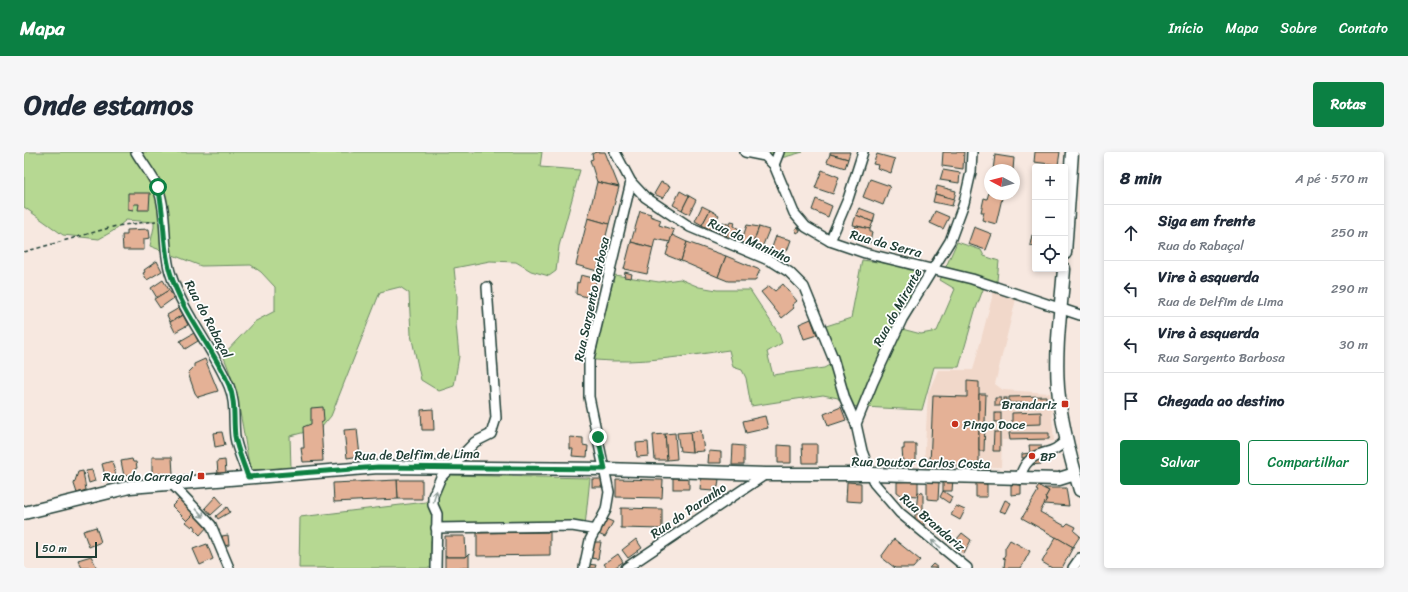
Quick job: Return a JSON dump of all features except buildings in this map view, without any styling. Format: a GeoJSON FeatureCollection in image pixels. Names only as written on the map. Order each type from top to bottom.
{"type":"FeatureCollection","features":[{"type":"Feature","properties":{"kind":"main road"},"geometry":{"type":"LineString","coordinates":[[1066,236],[1072,152]]}},
{"type":"Feature","properties":{"kind":"main road"},"geometry":{"type":"LineString","coordinates":[[1064,272],[1058,388],[1067,438],[1080,490]]}},
{"type":"Feature","properties":{"kind":"main road","name":"Rua de Delfim de Lima"},"geometry":{"type":"LineString","coordinates":[[24,513],[130,487],[174,485],[248,477],[378,467],[605,469],[766,474]]}},
{"type":"Feature","properties":{"kind":"main road","name":"Rua Doutor Carlos Costa"},"geometry":{"type":"LineString","coordinates":[[766,474],[871,474],[1059,479],[1075,474]]}},
{"type":"Feature","properties":{"kind":"street","name":"Rua do Rabaçal"},"geometry":{"type":"LineString","coordinates":[[136,152],[158,187],[164,220],[165,246],[170,273],[186,310],[216,357],[230,387],[235,409],[236,437],[248,477]]}},
{"type":"Feature","properties":{"kind":"street","name":"Rua do Maninho"},"geometry":{"type":"LineString","coordinates":[[615,152],[631,182],[645,197],[690,227],[773,262],[789,272],[804,287],[834,358],[845,399],[856,424]]}},
{"type":"Feature","properties":{"kind":"street"},"geometry":{"type":"LineString","coordinates":[[745,152],[765,156],[774,164],[779,152]]}},
{"type":"Feature","properties":{"kind":"street"},"geometry":{"type":"LineString","coordinates":[[830,241],[848,200],[863,152]]}},
{"type":"Feature","properties":{"kind":"street","name":"Rua do Mirante"},"geometry":{"type":"LineString","coordinates":[[856,424],[873,382],[902,319],[950,241],[964,203],[971,172],[972,152]]}},
{"type":"Feature","properties":{"kind":"street","name":"Rua da Serra"},"geometry":{"type":"LineString","coordinates":[[774,164],[794,213],[806,227],[830,241],[865,253],[972,278],[1080,315]]}},
{"type":"Feature","properties":{"kind":"street","name":"Rua Sargento Barbosa"},"geometry":{"type":"LineString","coordinates":[[584,568],[590,540],[606,510],[609,492],[589,397],[589,358],[631,182]]}},
{"type":"Feature","properties":{"kind":"street"},"geometry":{"type":"LineString","coordinates":[[436,568],[437,514],[433,505],[434,496],[441,477],[475,442],[491,434],[496,418],[487,287]]}},
{"type":"Feature","properties":{"kind":"street"},"geometry":{"type":"LineString","coordinates":[[856,424],[862,451],[871,474]]}},
{"type":"Feature","properties":{"kind":"street"},"geometry":{"type":"LineString","coordinates":[[1019,478],[1026,464],[1031,459],[1037,455],[1060,447],[1067,438]]}},
{"type":"Feature","properties":{"kind":"street","name":"Rua do Paranho"},"geometry":{"type":"LineString","coordinates":[[626,568],[766,474]]}},
{"type":"Feature","properties":{"kind":"street","name":"Rua Brandariz"},"geometry":{"type":"LineString","coordinates":[[871,474],[874,483],[900,513],[966,568]]}},
{"type":"Feature","properties":{"kind":"street"},"geometry":{"type":"LineString","coordinates":[[174,485],[211,525],[229,568]]}},
{"type":"Feature","properties":{"kind":"street"},"geometry":{"type":"LineString","coordinates":[[436,528],[572,526],[596,530]]}},
{"type":"Feature","properties":{"kind":"street"},"geometry":{"type":"LineString","coordinates":[[1073,568],[1080,558]]}},
{"type":"Feature","properties":{"kind":"path"},"geometry":{"type":"LineString","coordinates":[[24,252],[116,226],[164,220]]}},
{"type":"Feature","properties":{"kind":"shaded area"},"geometry":{"type":"Polygon","coordinates":[[[994,290],[1017,295],[995,384],[1003,390],[1050,393],[1054,441],[1002,440],[1001,467],[924,466],[928,393],[938,370],[973,370],[994,290]]]}},
{"type":"Feature","properties":{"kind":"green space"},"geometry":{"type":"Polygon","coordinates":[[[24,152],[129,152],[133,154],[134,152],[542,152],[540,167],[580,170],[559,246],[556,271],[549,276],[531,271],[516,262],[490,261],[454,268],[457,297],[456,324],[459,356],[454,386],[439,391],[421,380],[411,335],[409,293],[400,287],[380,292],[331,416],[321,428],[290,436],[291,469],[250,470],[237,397],[223,355],[254,322],[275,311],[275,287],[261,272],[251,265],[201,266],[150,246],[154,222],[126,220],[113,231],[99,239],[63,235],[24,207],[24,152]]]}},
{"type":"Feature","properties":{"kind":"green space"},"geometry":{"type":"Polygon","coordinates":[[[748,152],[803,152],[785,157],[764,159],[748,152]]]}},
{"type":"Feature","properties":{"kind":"green space"},"geometry":{"type":"Polygon","coordinates":[[[957,242],[981,250],[984,256],[999,261],[996,290],[984,287],[975,311],[959,367],[934,367],[922,410],[843,406],[838,398],[823,395],[751,406],[746,378],[742,370],[733,367],[729,350],[646,360],[595,360],[608,274],[659,282],[680,279],[699,287],[717,290],[750,290],[779,334],[782,343],[767,352],[773,375],[824,368],[837,361],[823,327],[851,318],[862,260],[893,264],[916,272],[902,329],[921,334],[937,331],[955,289],[940,280],[957,242]]]}},
{"type":"Feature","properties":{"kind":"green space"},"geometry":{"type":"Polygon","coordinates":[[[444,475],[590,478],[585,526],[436,527],[431,541],[431,568],[299,568],[300,517],[426,502],[444,475]]]}},
{"type":"Feature","properties":{"kind":"place","name":"Brandariz"},"geometry":{"type":"Point","coordinates":[1065,404]}},
{"type":"Feature","properties":{"kind":"place","name":"Pingo Doce"},"geometry":{"type":"Point","coordinates":[955,424]}},
{"type":"Feature","properties":{"kind":"place","name":"BP"},"geometry":{"type":"Point","coordinates":[1032,456]}},
{"type":"Feature","properties":{"kind":"place","name":"Rua do Carregal"},"geometry":{"type":"Point","coordinates":[201,476]}},
{"type":"Feature","properties":{"kind":"route"},"geometry":{"type":"LineString","coordinates":[[158,187],[162,203],[165,246],[170,273],[186,310],[199,333],[216,357],[230,387],[235,409],[236,437],[248,477],[378,467],[605,469],[598,437]]}}]}
